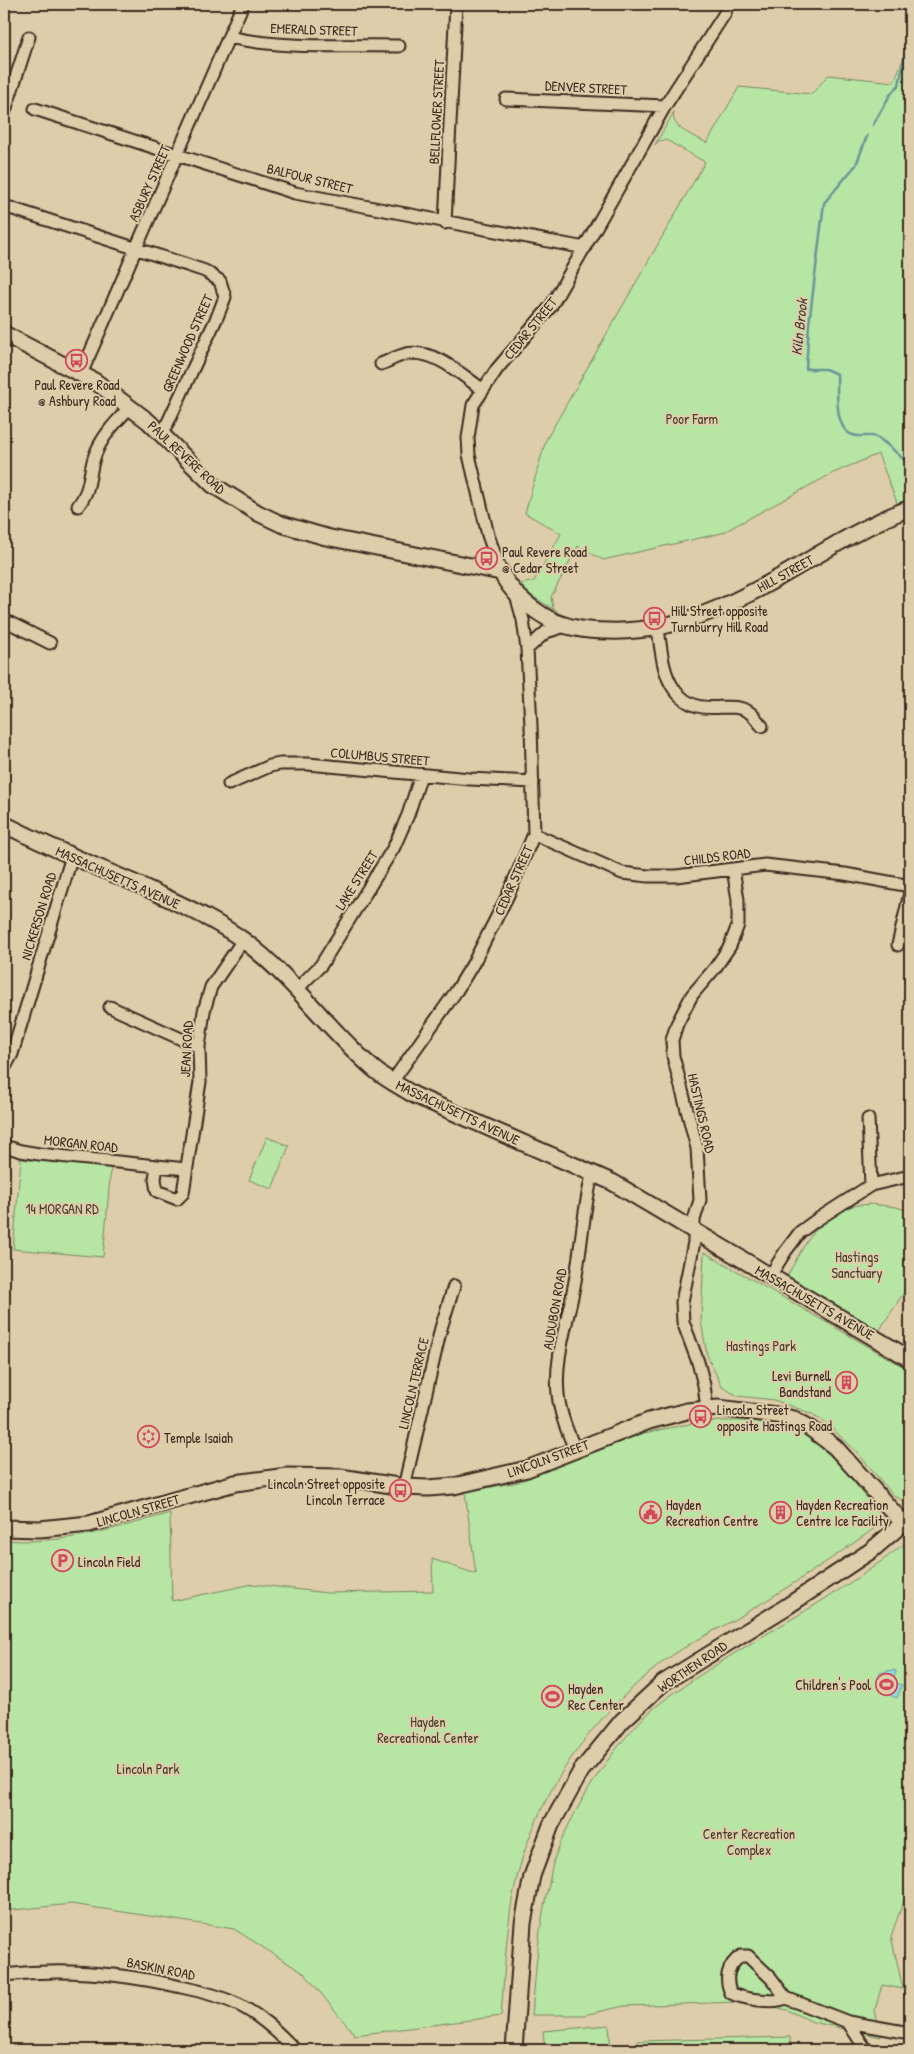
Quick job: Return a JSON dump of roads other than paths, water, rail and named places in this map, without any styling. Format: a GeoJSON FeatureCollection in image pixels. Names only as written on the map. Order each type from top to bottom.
{"type":"FeatureCollection","features":[{"type":"Feature","properties":{"kind":"street","name":"ASBURY STREET"},"geometry":{"type":"LineString","coordinates":[[81,374],[243,4]]}},
{"type":"Feature","properties":{"kind":"street","name":"BELLFLOWER STREET"},"geometry":{"type":"LineString","coordinates":[[445,222],[456,4]]}},
{"type":"Feature","properties":{"kind":"street","name":"CEDAR STREET"},"geometry":{"type":"LineString","coordinates":[[392,1082],[457,990],[474,962],[506,899],[534,834],[527,649],[516,595],[501,572],[488,535],[468,449],[471,410],[482,390],[506,357],[551,306],[665,106],[710,38],[725,12],[727,4]]}},
{"type":"Feature","properties":{"kind":"street"},"geometry":{"type":"LineString","coordinates":[[4,114],[28,37]]}},
{"type":"Feature","properties":{"kind":"street","name":"EMERALD STREET"},"geometry":{"type":"LineString","coordinates":[[229,37],[256,42],[303,45],[398,46]]}},
{"type":"Feature","properties":{"kind":"street","name":"DENVER STREET"},"geometry":{"type":"LineString","coordinates":[[506,98],[665,106]]}},
{"type":"Feature","properties":{"kind":"street","name":"BALFOUR STREET"},"geometry":{"type":"LineString","coordinates":[[34,109],[294,193],[585,248]]}},
{"type":"Feature","properties":{"kind":"street","name":"GREENWOOD STREET"},"geometry":{"type":"LineString","coordinates":[[4,206],[137,248],[214,275],[220,280],[225,297],[204,347],[162,434]]}},
{"type":"Feature","properties":{"kind":"street","name":"PAUL REVERE ROAD"},"geometry":{"type":"LineString","coordinates":[[4,334],[96,382],[162,434],[213,485],[258,513],[281,524],[336,540],[501,572]]}},
{"type":"Feature","properties":{"kind":"street"},"geometry":{"type":"LineString","coordinates":[[380,364],[404,355],[426,356],[442,362],[482,390]]}},
{"type":"Feature","properties":{"kind":"street"},"geometry":{"type":"LineString","coordinates":[[78,506],[88,490],[94,457],[100,442],[130,407]]}},
{"type":"Feature","properties":{"kind":"street","name":"HILL STREET"},"geometry":{"type":"LineString","coordinates":[[516,595],[537,611],[565,626],[605,631],[658,629],[690,621],[719,609],[874,525],[910,508]]}},
{"type":"Feature","properties":{"kind":"street"},"geometry":{"type":"LineString","coordinates":[[4,620],[50,643]]}},
{"type":"Feature","properties":{"kind":"street"},"geometry":{"type":"LineString","coordinates":[[527,649],[546,632],[565,626]]}},
{"type":"Feature","properties":{"kind":"street"},"geometry":{"type":"LineString","coordinates":[[658,629],[668,677],[674,689],[684,699],[698,707],[713,709],[732,708],[749,711],[762,726]]}},
{"type":"Feature","properties":{"kind":"street","name":"COLUMBUS STREET"},"geometry":{"type":"LineString","coordinates":[[229,784],[270,766],[280,764],[308,764],[421,775],[533,782]]}},
{"type":"Feature","properties":{"kind":"street","name":"LAKE STREET"},"geometry":{"type":"LineString","coordinates":[[297,990],[321,965],[394,847],[408,815],[421,775]]}},
{"type":"Feature","properties":{"kind":"street","name":"MASSACHUSETTS AVENUE"},"geometry":{"type":"LineString","coordinates":[[4,824],[178,903],[210,919],[243,940],[278,970],[365,1061],[392,1082],[421,1098],[593,1172],[910,1359]]}},
{"type":"Feature","properties":{"kind":"street","name":"CHILDS ROAD"},"geometry":{"type":"LineString","coordinates":[[534,834],[622,873],[676,876],[765,865],[844,874],[910,886]]}},
{"type":"Feature","properties":{"kind":"street","name":"NICKERSON ROAD"},"geometry":{"type":"LineString","coordinates":[[4,1069],[12,1054],[72,856]]}},
{"type":"Feature","properties":{"kind":"street","name":"HASTINGS ROAD"},"geometry":{"type":"LineString","coordinates":[[707,1409],[704,1385],[698,1362],[683,1322],[682,1302],[694,1242],[694,1220],[700,1200],[697,1148],[673,1056],[672,1040],[677,1024],[692,995],[715,968],[730,946],[738,925],[738,900],[733,869]]}},
{"type":"Feature","properties":{"kind":"street"},"geometry":{"type":"LineString","coordinates":[[898,945],[910,893]]}},
{"type":"Feature","properties":{"kind":"street","name":"JEAN ROAD"},"geometry":{"type":"LineString","coordinates":[[156,1166],[156,1191],[177,1199],[183,1193],[200,1082],[199,1047],[204,1011],[211,987],[243,940]]}},
{"type":"Feature","properties":{"kind":"street"},"geometry":{"type":"LineString","coordinates":[[110,1007],[199,1047]]}},
{"type":"Feature","properties":{"kind":"street"},"geometry":{"type":"LineString","coordinates":[[868,1119],[871,1185]]}},
{"type":"Feature","properties":{"kind":"street","name":"MORGAN ROAD"},"geometry":{"type":"LineString","coordinates":[[4,1146],[21,1152],[156,1166]]}},
{"type":"Feature","properties":{"kind":"street"},"geometry":{"type":"LineString","coordinates":[[156,1166],[186,1169]]}},
{"type":"Feature","properties":{"kind":"street","name":"AUDUBON ROAD"},"geometry":{"type":"LineString","coordinates":[[575,1449],[560,1414],[557,1382],[575,1282],[583,1221],[593,1172]]}},
{"type":"Feature","properties":{"kind":"street"},"geometry":{"type":"LineString","coordinates":[[770,1276],[800,1232],[839,1204],[871,1185],[910,1176]]}},
{"type":"Feature","properties":{"kind":"street","name":"LINCOLN TERRACE"},"geometry":{"type":"LineString","coordinates":[[404,1487],[441,1328],[454,1286]]}},
{"type":"Feature","properties":{"kind":"street","name":"LINCOLN STREET"},"geometry":{"type":"LineString","coordinates":[[4,1528],[40,1530],[89,1524],[221,1486],[249,1480],[287,1476],[340,1477],[404,1487],[428,1488],[473,1483],[526,1469],[648,1421],[687,1411],[707,1409],[736,1409],[794,1419],[810,1428],[835,1447],[906,1520]]}},
{"type":"Feature","properties":{"kind":"street","name":"WORTHEN ROAD"},"geometry":{"type":"LineString","coordinates":[[514,2050],[523,1923],[532,1876],[550,1829],[581,1771],[622,1721],[663,1683],[786,1607],[872,1550],[906,1520]]}},
{"type":"Feature","properties":{"kind":"street"},"geometry":{"type":"LineString","coordinates":[[786,1998],[781,2001],[760,2000],[737,1996],[731,1993],[727,1980],[731,1966],[742,1956],[748,1956],[771,1978],[786,1998],[848,2022],[910,2033]]}},
{"type":"Feature","properties":{"kind":"street","name":"BASKIN ROAD"},"geometry":{"type":"LineString","coordinates":[[4,1975],[59,1970],[83,1972],[158,1981],[212,1994],[239,2006],[261,2019],[277,2031],[294,2050]]}},
{"type":"Feature","properties":{"kind":"street"},"geometry":{"type":"LineString","coordinates":[[848,2022],[866,2050]]}},
{"type":"Feature","properties":{"kind":"water","name":"Children's Pool"},"geometry":{"type":"Polygon","coordinates":[[[896,1671],[892,1682],[902,1685],[897,1698],[882,1690],[877,1681],[880,1673],[896,1671]]]}},
{"type":"Feature","properties":{"kind":"waterway","name":"Kiln Brook"},"geometry":{"type":"LineString","coordinates":[[873,125],[890,95],[899,85],[906,50],[910,41]]}},
{"type":"Feature","properties":{"kind":"waterway","name":"Kiln Brook"},"geometry":{"type":"LineString","coordinates":[[867,136],[856,165],[824,203],[809,324],[806,369],[825,369],[837,374],[839,417],[847,431],[856,436],[870,436],[880,439],[910,465]]}},
{"type":"Feature","properties":{"kind":"place","name":"Paul Revere Road @ Ashbury Road"},"geometry":{"type":"Point","coordinates":[77,361]}},
{"type":"Feature","properties":{"kind":"place","name":"Paul Revere Road @ Cedar Street"},"geometry":{"type":"Point","coordinates":[486,559]}},
{"type":"Feature","properties":{"kind":"place","name":"Hill Street opposite Turnburry Hill Road"},"geometry":{"type":"Point","coordinates":[655,618]}},
{"type":"Feature","properties":{"kind":"place","name":"Levi Burnell Bandstand"},"geometry":{"type":"Point","coordinates":[847,1383]}},
{"type":"Feature","properties":{"kind":"place","name":"Lincoln Street opposite Hastings Road"},"geometry":{"type":"Point","coordinates":[701,1417]}},
{"type":"Feature","properties":{"kind":"place","name":"Temple Isaiah"},"geometry":{"type":"Point","coordinates":[148,1437]}},
{"type":"Feature","properties":{"kind":"place","name":"Lincoln Street opposite Lincoln Terrace"},"geometry":{"type":"Point","coordinates":[401,1491]}},
{"type":"Feature","properties":{"kind":"place","name":"Hayden Recreation Centre"},"geometry":{"type":"Point","coordinates":[650,1512]}},
{"type":"Feature","properties":{"kind":"place","name":"Hayden Recreation Centre Ice Facility"},"geometry":{"type":"Point","coordinates":[780,1512]}},
{"type":"Feature","properties":{"kind":"place","name":"Lincoln Field"},"geometry":{"type":"Point","coordinates":[62,1561]}},
{"type":"Feature","properties":{"kind":"place","name":"Children's Pool"},"geometry":{"type":"Point","coordinates":[887,1684]}},
{"type":"Feature","properties":{"kind":"place","name":"Hayden Rec Center"},"geometry":{"type":"Point","coordinates":[552,1696]}},
{"type":"Feature","properties":{"kind":"park label","name":"Poor Farm"},"geometry":{"type":"Point","coordinates":[692,418]}},
{"type":"Feature","properties":{"kind":"park label","name":"14 MORGAN RD"},"geometry":{"type":"Point","coordinates":[62,1208]}},
{"type":"Feature","properties":{"kind":"park label","name":"Hastings Sanctuary"},"geometry":{"type":"Point","coordinates":[857,1264]}},
{"type":"Feature","properties":{"kind":"park label","name":"Hastings Park"},"geometry":{"type":"Point","coordinates":[761,1345]}},
{"type":"Feature","properties":{"kind":"park label","name":"Hayden Recreational Center"},"geometry":{"type":"Point","coordinates":[428,1729]}},
{"type":"Feature","properties":{"kind":"park label","name":"Lincoln Park"},"geometry":{"type":"Point","coordinates":[148,1768]}},
{"type":"Feature","properties":{"kind":"park label","name":"Center Recreation Complex"},"geometry":{"type":"Point","coordinates":[749,1842]}}]}
